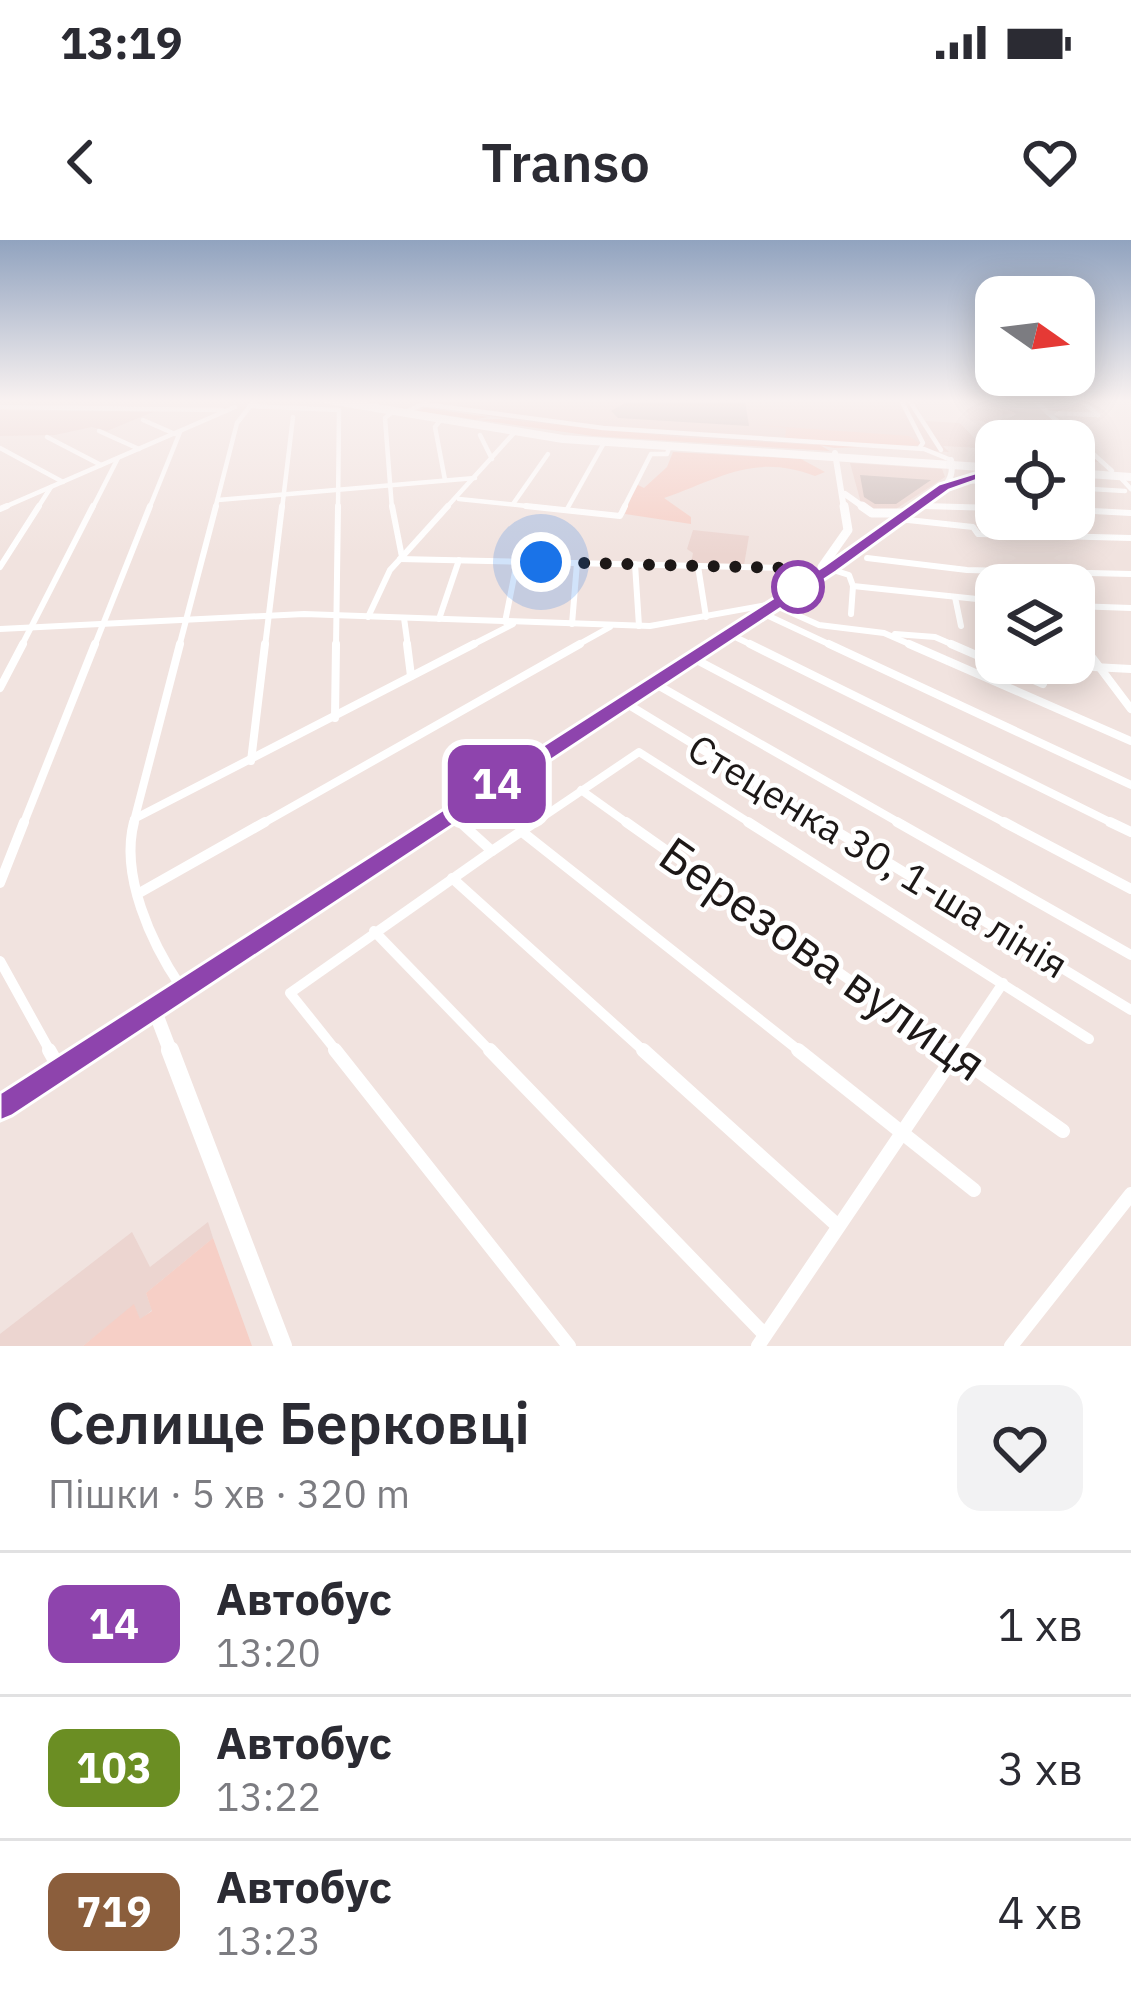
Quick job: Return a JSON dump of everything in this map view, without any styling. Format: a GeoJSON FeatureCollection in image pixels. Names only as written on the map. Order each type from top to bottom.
{"type":"FeatureCollection","features":[{"type":"Feature","properties":{"kind":"highway"},"geometry":{"type":"LineString","coordinates":[[739,452],[835,453]]}},
{"type":"Feature","properties":{"kind":"highway"},"geometry":{"type":"LineString","coordinates":[[812,452],[975,464]]}},
{"type":"Feature","properties":{"kind":"highway"},"geometry":{"type":"LineString","coordinates":[[1095,473],[1115,474]]}},
{"type":"Feature","properties":{"kind":"highway"},"geometry":{"type":"LineString","coordinates":[[1095,475],[1131,474]]}},
{"type":"Feature","properties":{"kind":"main road"},"geometry":{"type":"LineString","coordinates":[[812,577],[839,548],[848,530],[835,453]]}},
{"type":"Feature","properties":{"kind":"main road"},"geometry":{"type":"LineString","coordinates":[[785,454],[827,465],[844,489],[872,513],[914,509]]}},
{"type":"Feature","properties":{"kind":"main road"},"geometry":{"type":"LineString","coordinates":[[0,1105],[830,568],[952,480],[950,460]]}},
{"type":"Feature","properties":{"kind":"main road"},"geometry":{"type":"LineString","coordinates":[[944,487],[975,475]]}},
{"type":"Feature","properties":{"kind":"main road"},"geometry":{"type":"LineString","coordinates":[[153,1006],[283,1346]]}},
{"type":"Feature","properties":{"kind":"street"},"geometry":{"type":"LineString","coordinates":[[7,452],[63,482]]}},
{"type":"Feature","properties":{"kind":"street"},"geometry":{"type":"LineString","coordinates":[[75,452],[101,465]]}},
{"type":"Feature","properties":{"kind":"street"},"geometry":{"type":"LineString","coordinates":[[0,509],[133,452]]}},
{"type":"Feature","properties":{"kind":"street"},"geometry":{"type":"LineString","coordinates":[[0,883],[107,624],[170,452]]}},
{"type":"Feature","properties":{"kind":"street"},"geometry":{"type":"LineString","coordinates":[[181,987],[168,968],[128,845],[230,452]]}},
{"type":"Feature","properties":{"kind":"street"},"geometry":{"type":"LineString","coordinates":[[250,761],[289,452]]}},
{"type":"Feature","properties":{"kind":"street"},"geometry":{"type":"LineString","coordinates":[[335,718],[338,452]]}},
{"type":"Feature","properties":{"kind":"street"},"geometry":{"type":"LineString","coordinates":[[388,452],[401,558]]}},
{"type":"Feature","properties":{"kind":"street"},"geometry":{"type":"LineString","coordinates":[[440,452],[446,480]]}},
{"type":"Feature","properties":{"kind":"street"},"geometry":{"type":"LineString","coordinates":[[488,452],[492,459]]}},
{"type":"Feature","properties":{"kind":"street"},"geometry":{"type":"LineString","coordinates":[[368,616],[401,558],[498,452]]}},
{"type":"Feature","properties":{"kind":"street"},"geometry":{"type":"LineString","coordinates":[[567,511],[599,452]]}},
{"type":"Feature","properties":{"kind":"street"},"geometry":{"type":"LineString","coordinates":[[459,499],[620,516],[651,454],[668,452]]}},
{"type":"Feature","properties":{"kind":"street"},"geometry":{"type":"LineString","coordinates":[[832,452],[838,452]]}},
{"type":"Feature","properties":{"kind":"street"},"geometry":{"type":"LineString","coordinates":[[925,452],[950,460]]}},
{"type":"Feature","properties":{"kind":"street"},"geometry":{"type":"LineString","coordinates":[[943,452],[950,460]]}},
{"type":"Feature","properties":{"kind":"street"},"geometry":{"type":"LineString","coordinates":[[1090,452],[1128,490]]}},
{"type":"Feature","properties":{"kind":"street"},"geometry":{"type":"LineString","coordinates":[[513,505],[548,454]]}},
{"type":"Feature","properties":{"kind":"street"},"geometry":{"type":"LineString","coordinates":[[0,688],[118,458]]}},
{"type":"Feature","properties":{"kind":"street"},"geometry":{"type":"LineString","coordinates":[[218,500],[476,478]]}},
{"type":"Feature","properties":{"kind":"street"},"geometry":{"type":"LineString","coordinates":[[960,480],[975,482]]}},
{"type":"Feature","properties":{"kind":"street"},"geometry":{"type":"LineString","coordinates":[[0,567],[51,487]]}},
{"type":"Feature","properties":{"kind":"street"},"geometry":{"type":"LineString","coordinates":[[1095,489],[1128,490]]}},
{"type":"Feature","properties":{"kind":"street"},"geometry":{"type":"LineString","coordinates":[[0,493],[17,502]]}},
{"type":"Feature","properties":{"kind":"street"},"geometry":{"type":"LineString","coordinates":[[914,509],[975,508]]}},
{"type":"Feature","properties":{"kind":"street"},"geometry":{"type":"LineString","coordinates":[[1095,511],[1131,513]]}},
{"type":"Feature","properties":{"kind":"street"},"geometry":{"type":"LineString","coordinates":[[899,519],[973,527],[978,534],[1131,538]]}},
{"type":"Feature","properties":{"kind":"street"},"geometry":{"type":"LineString","coordinates":[[401,558],[785,568],[812,577]]}},
{"type":"Feature","properties":{"kind":"street"},"geometry":{"type":"LineString","coordinates":[[867,559],[968,570],[1131,574]]}},
{"type":"Feature","properties":{"kind":"street"},"geometry":{"type":"LineString","coordinates":[[439,619],[459,560]]}},
{"type":"Feature","properties":{"kind":"street"},"geometry":{"type":"LineString","coordinates":[[505,622],[517,562]]}},
{"type":"Feature","properties":{"kind":"street"},"geometry":{"type":"LineString","coordinates":[[572,624],[577,563]]}},
{"type":"Feature","properties":{"kind":"street"},"geometry":{"type":"LineString","coordinates":[[635,564],[638,626]]}},
{"type":"Feature","properties":{"kind":"street"},"geometry":{"type":"LineString","coordinates":[[698,566],[706,617]]}},
{"type":"Feature","properties":{"kind":"street"},"geometry":{"type":"LineString","coordinates":[[830,568],[849,575],[851,614]]}},
{"type":"Feature","properties":{"kind":"street"},"geometry":{"type":"LineString","coordinates":[[853,586],[975,599]]}},
{"type":"Feature","properties":{"kind":"street"},"geometry":{"type":"LineString","coordinates":[[955,597],[961,626]]}},
{"type":"Feature","properties":{"kind":"street"},"geometry":{"type":"LineString","coordinates":[[0,629],[268,615],[638,626],[772,604],[819,625],[935,637],[975,654]]}},
{"type":"Feature","properties":{"kind":"street"},"geometry":{"type":"LineString","coordinates":[[1095,607],[1131,608]]}},
{"type":"Feature","properties":{"kind":"street"},"geometry":{"type":"LineString","coordinates":[[760,612],[1131,785]]}},
{"type":"Feature","properties":{"kind":"street"},"geometry":{"type":"LineString","coordinates":[[404,618],[411,676]]}},
{"type":"Feature","properties":{"kind":"street"},"geometry":{"type":"LineString","coordinates":[[134,819],[517,622]]}},
{"type":"Feature","properties":{"kind":"street"},"geometry":{"type":"LineString","coordinates":[[141,892],[615,625]]}},
{"type":"Feature","properties":{"kind":"street"},"geometry":{"type":"LineString","coordinates":[[884,633],[1131,742]]}},
{"type":"Feature","properties":{"kind":"street"},"geometry":{"type":"LineString","coordinates":[[729,634],[1131,832]]}},
{"type":"Feature","properties":{"kind":"street"},"geometry":{"type":"LineString","coordinates":[[692,658],[1131,890]]}},
{"type":"Feature","properties":{"kind":"street"},"geometry":{"type":"LineString","coordinates":[[1095,660],[1131,709]]}},
{"type":"Feature","properties":{"kind":"street"},"geometry":{"type":"LineString","coordinates":[[1095,668],[1131,669]]}},
{"type":"Feature","properties":{"kind":"street"},"geometry":{"type":"LineString","coordinates":[[654,683],[1131,955]]}},
{"type":"Feature","properties":{"kind":"street","name":"Стеценка 30, 1-ша лінія"},"geometry":{"type":"LineString","coordinates":[[624,702],[1131,1010]]}},
{"type":"Feature","properties":{"kind":"street"},"geometry":{"type":"LineString","coordinates":[[569,1346],[290,993],[639,752],[1089,1039]]}},
{"type":"Feature","properties":{"kind":"street","name":"Березова вулиця"},"geometry":{"type":"LineString","coordinates":[[581,790],[1063,1131]]}},
{"type":"Feature","properties":{"kind":"street"},"geometry":{"type":"LineString","coordinates":[[451,814],[492,850]]}},
{"type":"Feature","properties":{"kind":"street"},"geometry":{"type":"LineString","coordinates":[[520,831],[974,1190]]}},
{"type":"Feature","properties":{"kind":"street"},"geometry":{"type":"LineString","coordinates":[[452,878],[838,1226]]}},
{"type":"Feature","properties":{"kind":"street"},"geometry":{"type":"LineString","coordinates":[[374,931],[761,1341],[1004,983]]}},
{"type":"Feature","properties":{"kind":"street"},"geometry":{"type":"LineString","coordinates":[[0,961],[58,1067]]}},
{"type":"Feature","properties":{"kind":"street"},"geometry":{"type":"LineString","coordinates":[[1012,1346],[1131,1194]]}},
{"type":"Feature","properties":{"kind":"shaded area"},"geometry":{"type":"Polygon","coordinates":[[[673,452],[801,459],[825,472],[815,476],[755,468],[664,498],[691,517],[691,524],[625,514],[636,484],[644,488],[667,467],[673,452]]]}},
{"type":"Feature","properties":{"kind":"shaded area"},"geometry":{"type":"Polygon","coordinates":[[[850,463],[942,469],[945,477],[896,509],[875,510],[861,503],[850,463]]]}},
{"type":"Feature","properties":{"kind":"shaded area"},"geometry":{"type":"Polygon","coordinates":[[[693,530],[749,536],[744,565],[691,564],[693,553],[687,549],[693,530]]]}},
{"type":"Feature","properties":{"kind":"shaded area"},"geometry":{"type":"Polygon","coordinates":[[[208,1222],[213,1238],[146,1293],[152,1310],[140,1320],[134,1305],[83,1346],[0,1346],[0,1334],[132,1232],[150,1267],[208,1222]]]}},
{"type":"Feature","properties":{"kind":"shaded area"},"geometry":{"type":"Polygon","coordinates":[[[213,1238],[252,1346],[83,1346],[134,1304],[140,1319],[152,1311],[146,1293],[213,1238]]]}},
{"type":"Feature","properties":{"kind":"building"},"geometry":{"type":"Polygon","coordinates":[[[860,475],[931,480],[896,504],[875,504],[864,497],[860,475]]]}},
{"type":"Feature","properties":{"kind":"bus line","name":"14"},"geometry":{"type":"LineString","coordinates":[[0,1105],[830,568],[944,487],[975,475]]}},
{"type":"Feature","properties":{"kind":"route"},"geometry":{"type":"LineString","coordinates":[[541,562],[785,568],[811,578],[798,587]]}}]}
